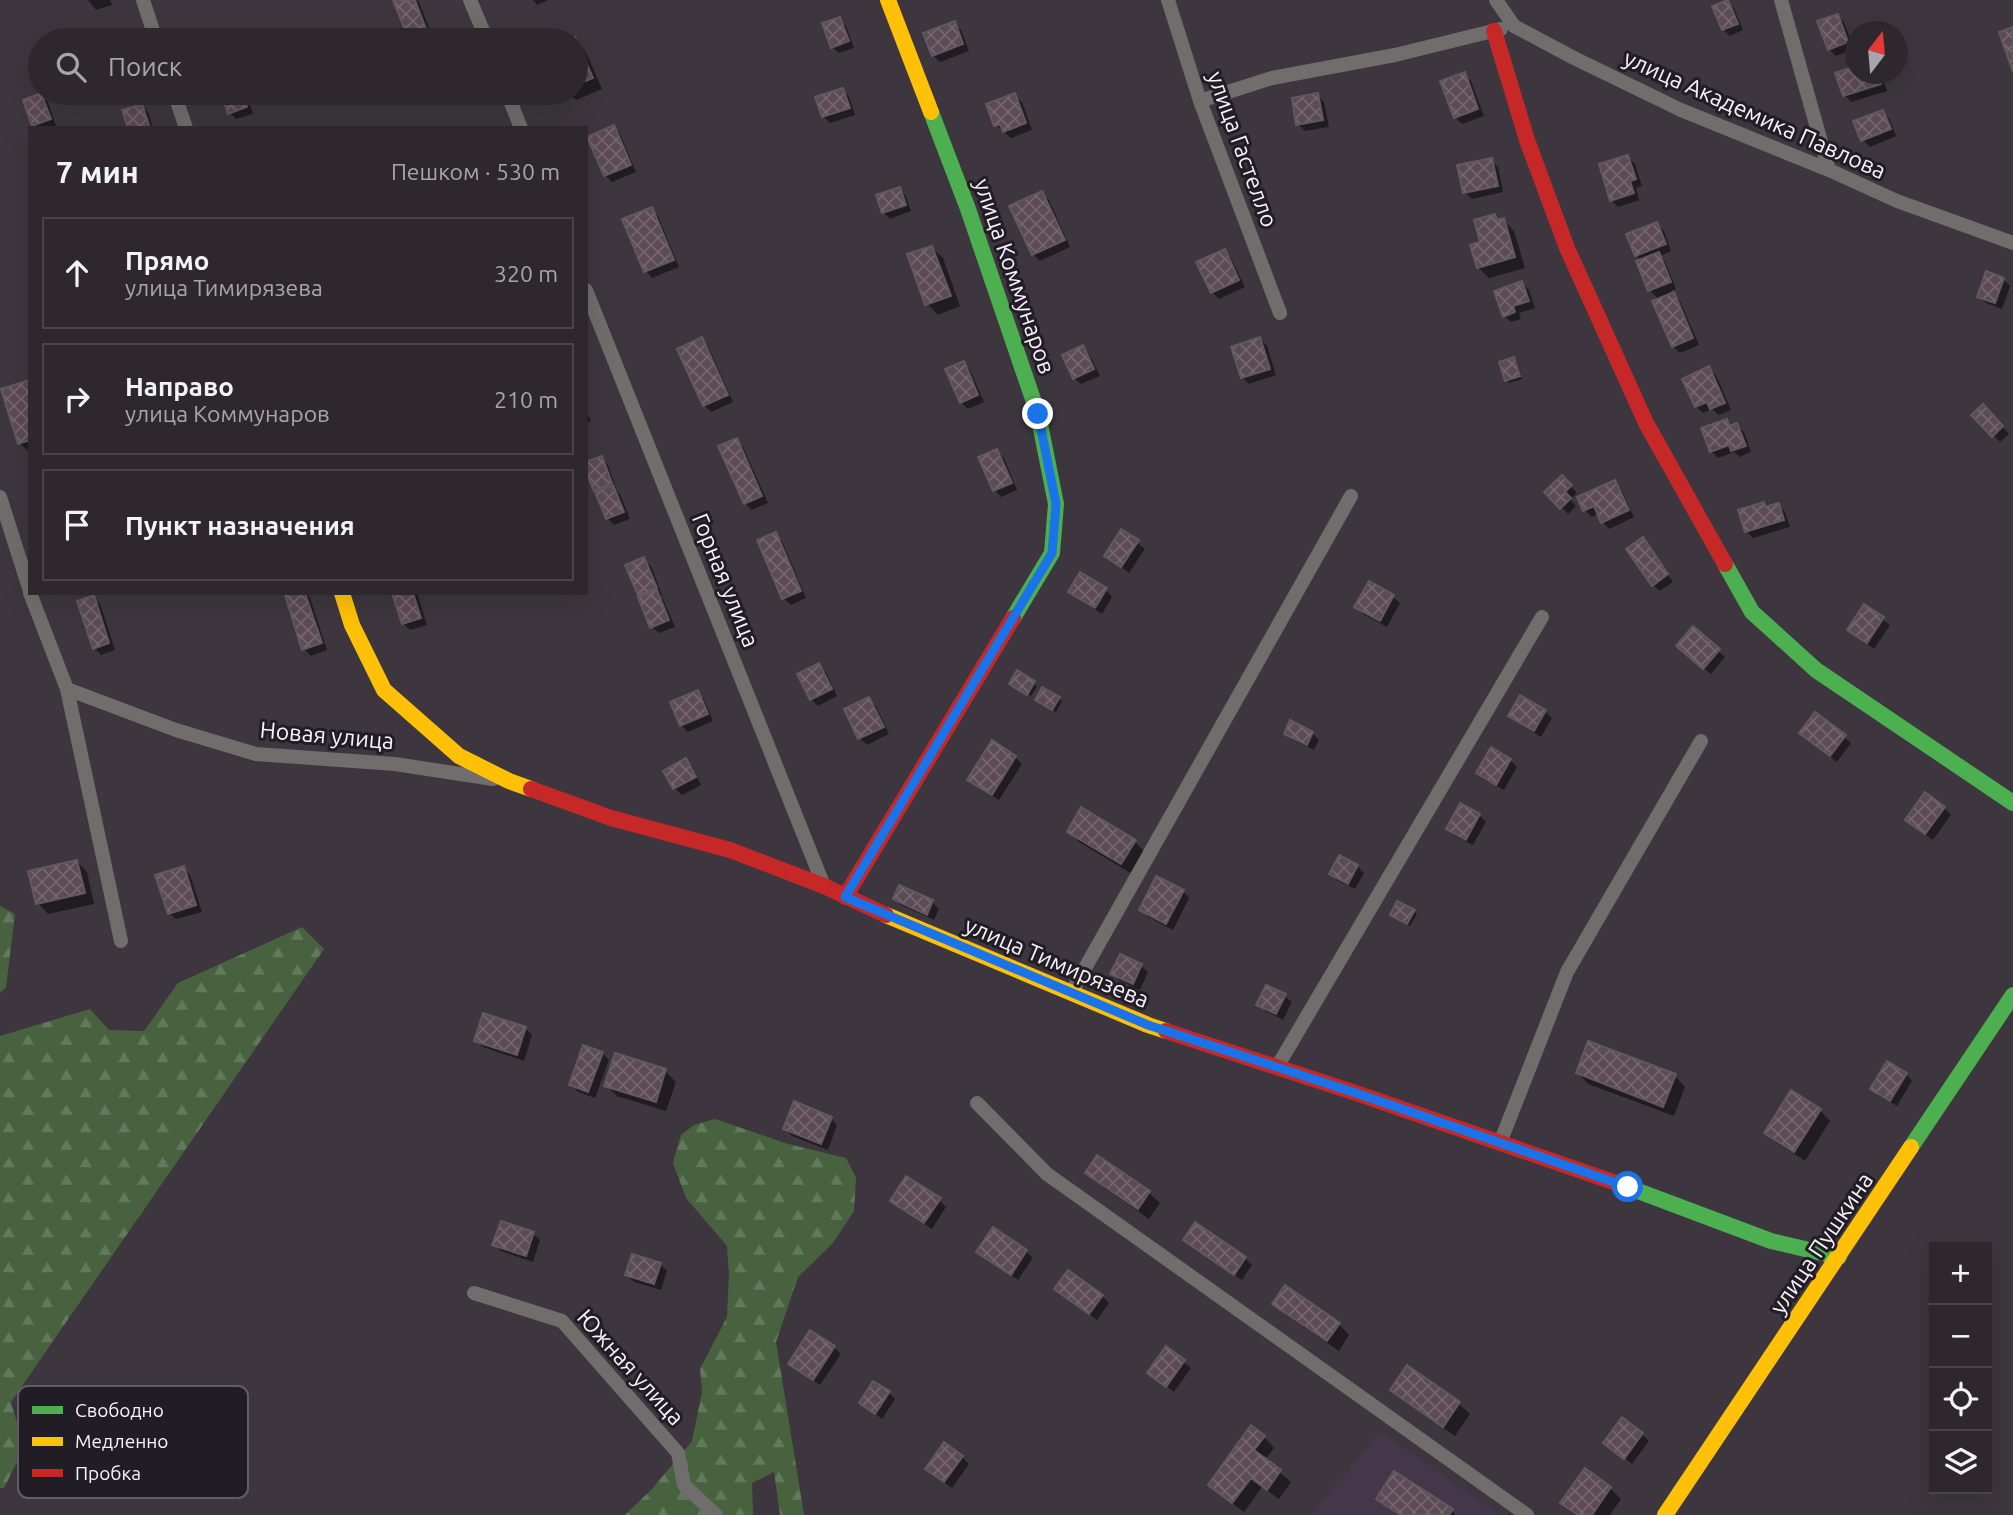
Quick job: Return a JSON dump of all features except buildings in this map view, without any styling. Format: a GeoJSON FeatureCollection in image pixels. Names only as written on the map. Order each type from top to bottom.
{"type":"FeatureCollection","features":[{"type":"Feature","properties":{"kind":"street"},"geometry":{"type":"LineString","coordinates":[[143,0],[152,28]]}},
{"type":"Feature","properties":{"kind":"street"},"geometry":{"type":"LineString","coordinates":[[470,0],[481,28]]}},
{"type":"Feature","properties":{"kind":"street","name":"улица Коммунаров"},"geometry":{"type":"LineString","coordinates":[[845,897],[1052,553],[1056,504],[1038,414],[968,209],[888,0]]}},
{"type":"Feature","properties":{"kind":"street","name":"улица Гастелло"},"geometry":{"type":"LineString","coordinates":[[1168,0],[1200,101],[1280,313]]}},
{"type":"Feature","properties":{"kind":"street","name":"улица Академика Павлова"},"geometry":{"type":"LineString","coordinates":[[1496,0],[1514,26],[1681,110],[1829,170],[1897,201],[2013,243]]}},
{"type":"Feature","properties":{"kind":"street"},"geometry":{"type":"LineString","coordinates":[[1781,0],[1829,170]]}},
{"type":"Feature","properties":{"kind":"street"},"geometry":{"type":"LineString","coordinates":[[1200,101],[1272,78],[1395,55],[1514,26]]}},
{"type":"Feature","properties":{"kind":"street"},"geometry":{"type":"LineString","coordinates":[[1494,31],[1527,140],[1567,248],[1646,423],[1752,612],[1816,670],[2013,803]]}},
{"type":"Feature","properties":{"kind":"street"},"geometry":{"type":"LineString","coordinates":[[178,105],[185,126]]}},
{"type":"Feature","properties":{"kind":"street"},"geometry":{"type":"LineString","coordinates":[[513,105],[521,126]]}},
{"type":"Feature","properties":{"kind":"street","name":"Горная улица"},"geometry":{"type":"LineString","coordinates":[[588,295],[824,886]]}},
{"type":"Feature","properties":{"kind":"street"},"geometry":{"type":"LineString","coordinates":[[1071,993],[1351,496]]}},
{"type":"Feature","properties":{"kind":"street"},"geometry":{"type":"LineString","coordinates":[[0,497],[28,586]]}},
{"type":"Feature","properties":{"kind":"street"},"geometry":{"type":"LineString","coordinates":[[31,595],[66,689],[121,941]]}},
{"type":"Feature","properties":{"kind":"street","name":"улица Тимирязева"},"geometry":{"type":"LineString","coordinates":[[343,595],[352,625],[384,690],[459,756],[509,781],[611,818],[730,850],[824,886],[1148,1025],[1628,1187],[1771,1241],[1839,1257]]}},
{"type":"Feature","properties":{"kind":"street"},"geometry":{"type":"LineString","coordinates":[[1277,1067],[1542,617]]}},
{"type":"Feature","properties":{"kind":"street","name":"Новая улица"},"geometry":{"type":"LineString","coordinates":[[66,689],[176,730],[256,754],[395,764],[509,781]]}},
{"type":"Feature","properties":{"kind":"street"},"geometry":{"type":"LineString","coordinates":[[1500,1143],[1567,972],[1701,741]]}},
{"type":"Feature","properties":{"kind":"street","name":"улица Пушкина"},"geometry":{"type":"LineString","coordinates":[[1665,1515],[2013,995]]}},
{"type":"Feature","properties":{"kind":"street"},"geometry":{"type":"LineString","coordinates":[[977,1103],[1047,1174],[1527,1515]]}},
{"type":"Feature","properties":{"kind":"street","name":"Южная улица"},"geometry":{"type":"LineString","coordinates":[[474,1293],[562,1321],[678,1453],[684,1485],[716,1515]]}},
{"type":"Feature","properties":{"kind":"shaded area"},"geometry":{"type":"Polygon","coordinates":[[[1380,1432],[1500,1515],[1311,1515],[1380,1432]]]}},
{"type":"Feature","properties":{"kind":"green space"},"geometry":{"type":"Polygon","coordinates":[[[0,906],[15,914],[6,987],[0,993],[0,906]]]}},
{"type":"Feature","properties":{"kind":"green space"},"geometry":{"type":"Polygon","coordinates":[[[302,927],[324,949],[22,1386],[18,1386],[18,1392],[11,1402],[18,1427],[18,1460],[4,1488],[0,1488],[0,1036],[90,1009],[109,1030],[144,1031],[178,983],[302,927]]]}},
{"type":"Feature","properties":{"kind":"green space"},"geometry":{"type":"Polygon","coordinates":[[[715,1119],[788,1144],[846,1158],[856,1178],[854,1211],[833,1243],[798,1277],[776,1342],[804,1515],[780,1515],[774,1472],[752,1483],[753,1515],[625,1515],[652,1489],[692,1441],[702,1392],[700,1369],[727,1317],[727,1246],[686,1198],[673,1163],[681,1135],[694,1125],[715,1119]]]}},
{"type":"Feature","properties":{"kind":"traffic: fast"},"geometry":{"type":"LineString","coordinates":[[931,112],[968,209],[1038,414],[1056,504],[1052,553],[1013,618]]}},
{"type":"Feature","properties":{"kind":"traffic: fast"},"geometry":{"type":"LineString","coordinates":[[1725,564],[1752,612],[1816,670],[2013,803]]}},
{"type":"Feature","properties":{"kind":"traffic: fast"},"geometry":{"type":"LineString","coordinates":[[1911,1147],[2013,995]]}},
{"type":"Feature","properties":{"kind":"traffic: fast"},"geometry":{"type":"LineString","coordinates":[[1622,1185],[1771,1241],[1839,1257]]}},
{"type":"Feature","properties":{"kind":"traffic: slow"},"geometry":{"type":"LineString","coordinates":[[888,0],[931,112]]}},
{"type":"Feature","properties":{"kind":"traffic: slow"},"geometry":{"type":"LineString","coordinates":[[343,595],[352,625],[384,690],[459,756],[531,789]]}},
{"type":"Feature","properties":{"kind":"traffic: slow"},"geometry":{"type":"LineString","coordinates":[[886,915],[1166,1031]]}},
{"type":"Feature","properties":{"kind":"traffic: slow"},"geometry":{"type":"LineString","coordinates":[[1665,1515],[1911,1147]]}},
{"type":"Feature","properties":{"kind":"traffic: jam"},"geometry":{"type":"LineString","coordinates":[[1494,31],[1527,140],[1567,248],[1646,423],[1725,564]]}},
{"type":"Feature","properties":{"kind":"traffic: jam"},"geometry":{"type":"LineString","coordinates":[[845,897],[1013,618]]}},
{"type":"Feature","properties":{"kind":"traffic: jam"},"geometry":{"type":"LineString","coordinates":[[531,789],[611,818],[730,850],[824,886],[886,915]]}},
{"type":"Feature","properties":{"kind":"traffic: jam"},"geometry":{"type":"LineString","coordinates":[[1166,1031],[1622,1185]]}},
{"type":"Feature","properties":{"kind":"route"},"geometry":{"type":"LineString","coordinates":[[1038,414],[1056,504],[1052,553],[845,897],[1148,1025],[1628,1187]]}}]}
